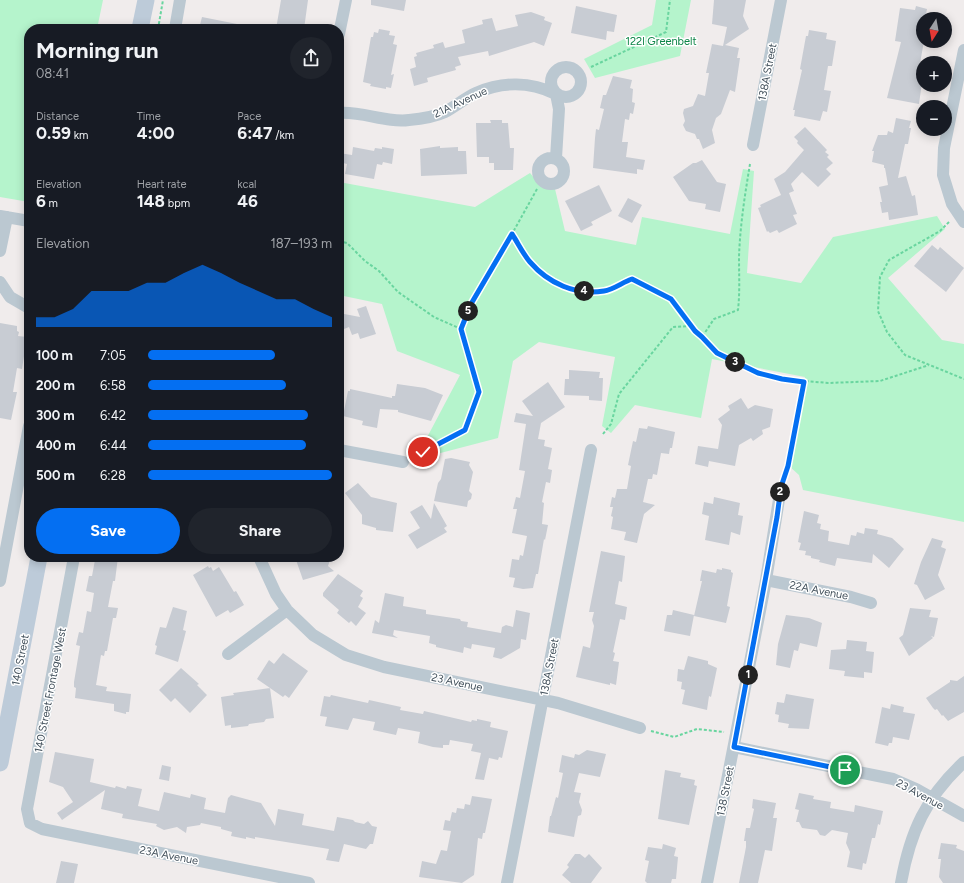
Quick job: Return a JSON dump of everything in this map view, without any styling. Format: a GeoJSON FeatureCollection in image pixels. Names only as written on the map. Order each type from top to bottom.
{"type":"FeatureCollection","features":[{"type":"Feature","properties":{"kind":"main road"},"geometry":{"type":"LineString","coordinates":[[141,24],[146,0]]}},
{"type":"Feature","properties":{"kind":"main road","name":"140 Street"},"geometry":{"type":"LineString","coordinates":[[0,762],[38,562]]}},
{"type":"Feature","properties":{"kind":"street"},"geometry":{"type":"LineString","coordinates":[[176,24],[180,0]]}},
{"type":"Feature","properties":{"kind":"street"},"geometry":{"type":"LineString","coordinates":[[341,24],[346,0]]}},
{"type":"Feature","properties":{"kind":"street","name":"138A Street"},"geometry":{"type":"LineString","coordinates":[[753,145],[781,0]]}},
{"type":"Feature","properties":{"kind":"street"},"geometry":{"type":"LineString","coordinates":[[958,220],[949,197],[943,175],[944,148],[964,50]]}},
{"type":"Feature","properties":{"kind":"street","name":"21A Avenue"},"geometry":{"type":"LineString","coordinates":[[344,113],[406,121],[426,118],[444,112],[475,93],[492,87],[509,84],[541,87],[556,94],[559,109],[556,158]]}},
{"type":"Feature","properties":{"kind":"street"},"geometry":{"type":"LineString","coordinates":[[0,251],[3,216],[24,220]]}},
{"type":"Feature","properties":{"kind":"street"},"geometry":{"type":"LineString","coordinates":[[0,282],[10,297],[24,305]]}},
{"type":"Feature","properties":{"kind":"street","name":"138A Street"},"geometry":{"type":"LineString","coordinates":[[507,883],[591,450]]}},
{"type":"Feature","properties":{"kind":"street"},"geometry":{"type":"LineString","coordinates":[[344,451],[403,462]]}},
{"type":"Feature","properties":{"kind":"street"},"geometry":{"type":"LineString","coordinates":[[0,581],[24,453]]}},
{"type":"Feature","properties":{"kind":"street","name":"138 Street"},"geometry":{"type":"LineString","coordinates":[[707,883],[766,580],[781,487]]}},
{"type":"Feature","properties":{"kind":"street","name":"140 Street Frontage West"},"geometry":{"type":"LineString","coordinates":[[30,823],[27,809],[73,562]]}},
{"type":"Feature","properties":{"kind":"street","name":"23 Avenue"},"geometry":{"type":"LineString","coordinates":[[262,562],[276,594],[287,610],[313,635],[329,646],[365,662],[543,700],[640,728]]}},
{"type":"Feature","properties":{"kind":"street","name":"22A Avenue"},"geometry":{"type":"LineString","coordinates":[[766,580],[851,597],[871,603]]}},
{"type":"Feature","properties":{"kind":"street"},"geometry":{"type":"LineString","coordinates":[[228,654],[287,610]]}},
{"type":"Feature","properties":{"kind":"street","name":"23 Avenue"},"geometry":{"type":"LineString","coordinates":[[734,747],[893,779],[916,789],[930,799],[964,816]]}},
{"type":"Feature","properties":{"kind":"street"},"geometry":{"type":"LineString","coordinates":[[901,883],[906,853],[921,816],[930,799],[948,777],[964,762]]}},
{"type":"Feature","properties":{"kind":"street","name":"23A Avenue"},"geometry":{"type":"LineString","coordinates":[[30,823],[42,829],[309,883]]}},
{"type":"Feature","properties":{"kind":"path"},"geometry":{"type":"LineString","coordinates":[[159,24],[163,0]]}},
{"type":"Feature","properties":{"kind":"path"},"geometry":{"type":"LineString","coordinates":[[591,67],[666,32],[670,0]]}},
{"type":"Feature","properties":{"kind":"path"},"geometry":{"type":"LineString","coordinates":[[702,337],[714,319],[738,310],[740,289],[739,256],[745,191],[750,164]]}},
{"type":"Feature","properties":{"kind":"path"},"geometry":{"type":"LineString","coordinates":[[423,452],[465,430],[479,392],[461,329],[471,304],[537,189]]}},
{"type":"Feature","properties":{"kind":"path"},"geometry":{"type":"LineString","coordinates":[[958,220],[889,260],[880,277],[878,311],[887,332],[905,355],[964,379]]}},
{"type":"Feature","properties":{"kind":"path"},"geometry":{"type":"LineString","coordinates":[[512,234],[530,262],[553,282],[572,290],[592,292],[605,291],[632,279],[671,299],[690,326],[717,353],[758,373],[782,379],[804,382],[828,383],[880,381],[929,365]]}},
{"type":"Feature","properties":{"kind":"path"},"geometry":{"type":"LineString","coordinates":[[344,242],[347,243],[365,261],[380,271],[398,292],[434,317],[461,329]]}},
{"type":"Feature","properties":{"kind":"path"},"geometry":{"type":"LineString","coordinates":[[603,434],[611,424],[619,394],[673,327],[690,326]]}},
{"type":"Feature","properties":{"kind":"path"},"geometry":{"type":"LineString","coordinates":[[781,487],[788,466],[804,382]]}},
{"type":"Feature","properties":{"kind":"path"},"geometry":{"type":"LineString","coordinates":[[640,728],[674,737],[697,728],[730,733]]}},
{"type":"Feature","properties":{"kind":"green space"},"geometry":{"type":"Polygon","coordinates":[[[0,0],[103,0],[98,24],[24,24],[24,201],[0,197],[0,0]]]}},
{"type":"Feature","properties":{"kind":"green space","name":"122l Greenbelt"},"geometry":{"type":"Polygon","coordinates":[[[656,0],[691,0],[680,56],[595,78],[584,59],[652,25],[656,0]]]}},
{"type":"Feature","properties":{"kind":"green space"},"geometry":{"type":"Polygon","coordinates":[[[743,169],[754,171],[747,273],[801,283],[833,237],[937,216],[945,229],[888,278],[942,340],[964,344],[964,522],[803,490],[799,475],[789,466],[805,377],[712,359],[701,418],[635,405],[611,433],[602,426],[615,357],[539,342],[513,361],[498,438],[429,456],[423,445],[460,375],[397,351],[382,304],[344,296],[344,183],[475,207],[530,173],[540,185],[555,189],[565,231],[636,245],[642,217],[730,234],[743,169]]]}},
{"type":"Feature","properties":{"kind":"building"},"geometry":{"type":"Polygon","coordinates":[[[281,0],[308,0],[305,24],[277,24],[281,0]]]}},
{"type":"Feature","properties":{"kind":"building"},"geometry":{"type":"Polygon","coordinates":[[[371,0],[406,0],[404,11],[371,5],[371,0]]]}},
{"type":"Feature","properties":{"kind":"building"},"geometry":{"type":"Polygon","coordinates":[[[714,0],[746,0],[743,16],[749,29],[725,45],[739,48],[737,58],[740,58],[735,92],[730,90],[721,114],[716,118],[712,130],[715,143],[703,149],[695,134],[686,131],[683,125],[685,121],[683,113],[684,109],[693,106],[698,94],[705,96],[709,73],[706,73],[712,44],[723,46],[727,27],[712,24],[714,0]]]}},
{"type":"Feature","properties":{"kind":"building"},"geometry":{"type":"Polygon","coordinates":[[[576,6],[617,15],[614,32],[607,31],[606,40],[571,33],[576,6]]]}},
{"type":"Feature","properties":{"kind":"building"},"geometry":{"type":"Polygon","coordinates":[[[916,6],[927,9],[926,12],[916,12],[916,48],[923,48],[921,56],[916,56],[916,92],[921,92],[920,100],[916,100],[916,103],[887,98],[901,42],[895,41],[900,8],[915,10],[916,6]]]}},
{"type":"Feature","properties":{"kind":"building"},"geometry":{"type":"Polygon","coordinates":[[[531,12],[545,17],[544,20],[552,23],[544,46],[534,42],[489,56],[488,51],[458,57],[461,65],[455,67],[456,70],[427,78],[428,82],[414,86],[410,69],[416,67],[414,57],[417,56],[416,53],[434,48],[433,45],[443,42],[445,48],[465,43],[462,30],[483,24],[482,20],[492,18],[496,31],[518,26],[515,15],[531,12]]]}},
{"type":"Feature","properties":{"kind":"building"},"geometry":{"type":"Polygon","coordinates":[[[202,17],[237,24],[200,24],[202,17]]]}},
{"type":"Feature","properties":{"kind":"building"},"geometry":{"type":"Polygon","coordinates":[[[379,29],[390,31],[389,35],[395,36],[393,44],[397,45],[391,75],[394,74],[391,88],[386,87],[386,89],[370,86],[371,84],[363,82],[371,37],[373,37],[374,32],[378,33],[379,29]]]}},
{"type":"Feature","properties":{"kind":"building"},"geometry":{"type":"Polygon","coordinates":[[[809,30],[827,33],[826,39],[836,41],[832,66],[828,66],[824,90],[831,91],[827,112],[823,111],[820,121],[794,116],[795,110],[793,110],[802,70],[800,69],[806,36],[808,36],[809,30]]]}},
{"type":"Feature","properties":{"kind":"building"},"geometry":{"type":"Polygon","coordinates":[[[613,76],[632,80],[630,88],[633,89],[632,102],[635,103],[633,114],[630,113],[629,120],[625,119],[622,142],[628,142],[626,157],[645,160],[643,170],[637,169],[637,174],[593,168],[596,129],[599,130],[604,109],[600,108],[603,95],[606,95],[613,76]]]}},
{"type":"Feature","properties":{"kind":"building"},"geometry":{"type":"Polygon","coordinates":[[[896,118],[911,121],[908,144],[905,144],[898,178],[906,176],[912,196],[915,195],[918,215],[889,220],[888,212],[882,213],[880,202],[882,202],[879,187],[888,185],[885,168],[884,165],[872,162],[874,151],[872,151],[878,135],[887,135],[888,131],[893,133],[896,118]]]}},
{"type":"Feature","properties":{"kind":"building"},"geometry":{"type":"Polygon","coordinates":[[[490,120],[502,120],[502,123],[508,123],[510,148],[514,148],[513,170],[494,170],[494,163],[489,163],[489,157],[477,157],[476,123],[491,123],[490,120]]]}},
{"type":"Feature","properties":{"kind":"building"},"geometry":{"type":"Polygon","coordinates":[[[805,127],[827,150],[825,152],[829,155],[827,157],[833,163],[826,169],[831,174],[818,187],[802,172],[791,184],[794,191],[789,193],[797,214],[793,215],[797,224],[779,233],[777,230],[770,233],[768,231],[767,232],[758,208],[761,207],[760,205],[781,195],[774,179],[785,172],[804,150],[797,143],[798,141],[794,137],[805,127]]]}},
{"type":"Feature","properties":{"kind":"building"},"geometry":{"type":"Polygon","coordinates":[[[440,146],[440,148],[458,147],[458,151],[466,151],[467,174],[421,176],[420,149],[440,146]]]}},
{"type":"Feature","properties":{"kind":"building"},"geometry":{"type":"Polygon","coordinates":[[[353,147],[374,151],[375,148],[382,149],[382,147],[394,149],[392,164],[383,162],[382,165],[377,164],[374,179],[345,174],[347,164],[344,163],[344,154],[352,155],[353,147]]]}},
{"type":"Feature","properties":{"kind":"building"},"geometry":{"type":"Polygon","coordinates":[[[702,160],[717,182],[726,184],[720,212],[705,209],[706,204],[689,201],[673,177],[693,163],[702,160]]]}},
{"type":"Feature","properties":{"kind":"building"},"geometry":{"type":"Polygon","coordinates":[[[599,185],[612,211],[591,222],[593,225],[581,231],[565,201],[599,185]]]}},
{"type":"Feature","properties":{"kind":"building"},"geometry":{"type":"Polygon","coordinates":[[[628,198],[642,205],[632,223],[618,216],[628,198]]]}},
{"type":"Feature","properties":{"kind":"building"},"geometry":{"type":"Polygon","coordinates":[[[932,245],[938,250],[940,247],[964,268],[946,292],[914,266],[932,245]]]}},
{"type":"Feature","properties":{"kind":"building"},"geometry":{"type":"Polygon","coordinates":[[[366,306],[376,334],[360,339],[358,333],[352,335],[349,327],[344,329],[344,314],[360,317],[357,309],[366,306]]]}},
{"type":"Feature","properties":{"kind":"building"},"geometry":{"type":"Polygon","coordinates":[[[0,323],[17,326],[17,331],[19,332],[18,336],[24,337],[24,356],[22,369],[17,368],[13,392],[17,392],[11,420],[0,418],[0,323]]]}},
{"type":"Feature","properties":{"kind":"building"},"geometry":{"type":"Polygon","coordinates":[[[569,370],[600,372],[599,378],[603,378],[602,401],[589,400],[589,396],[564,395],[565,379],[569,379],[569,370]]]}},
{"type":"Feature","properties":{"kind":"building"},"geometry":{"type":"Polygon","coordinates":[[[548,382],[565,407],[541,423],[538,439],[545,440],[544,446],[552,448],[548,469],[552,470],[550,483],[546,482],[542,502],[544,503],[542,524],[548,525],[538,574],[536,574],[533,588],[523,589],[513,587],[515,578],[509,577],[512,559],[519,560],[520,555],[523,556],[527,536],[512,533],[517,509],[513,509],[516,497],[520,498],[525,471],[519,470],[526,424],[514,422],[516,413],[533,416],[522,401],[548,382]]]}},
{"type":"Feature","properties":{"kind":"building"},"geometry":{"type":"Polygon","coordinates":[[[397,384],[425,388],[443,395],[431,421],[398,412],[398,410],[380,409],[377,428],[362,425],[363,421],[344,416],[348,391],[350,391],[350,389],[392,398],[392,396],[395,396],[397,384]]]}},
{"type":"Feature","properties":{"kind":"building"},"geometry":{"type":"Polygon","coordinates":[[[741,398],[748,409],[755,405],[773,409],[770,427],[762,430],[763,434],[753,441],[751,438],[739,445],[735,466],[709,461],[708,467],[695,464],[698,446],[718,449],[722,425],[718,419],[730,410],[728,406],[741,398]]]}},
{"type":"Feature","properties":{"kind":"building"},"geometry":{"type":"Polygon","coordinates":[[[648,426],[675,432],[672,448],[670,448],[669,454],[661,453],[657,475],[653,474],[652,479],[648,479],[643,502],[655,505],[644,514],[637,543],[624,540],[626,532],[611,529],[613,507],[610,507],[612,497],[615,498],[617,489],[627,489],[631,466],[628,465],[633,441],[636,442],[639,428],[647,429],[648,426]]]}},
{"type":"Feature","properties":{"kind":"building"},"geometry":{"type":"Polygon","coordinates":[[[451,458],[470,462],[469,465],[473,472],[469,491],[472,494],[471,499],[468,501],[467,507],[434,501],[445,459],[451,458]]]}},
{"type":"Feature","properties":{"kind":"building"},"geometry":{"type":"Polygon","coordinates":[[[358,483],[371,497],[397,503],[393,532],[376,530],[376,528],[362,524],[362,515],[345,493],[358,483]]]}},
{"type":"Feature","properties":{"kind":"building"},"geometry":{"type":"Polygon","coordinates":[[[714,497],[740,503],[738,515],[743,516],[740,535],[731,532],[729,545],[705,540],[709,516],[702,514],[704,502],[713,504],[714,497]]]}},
{"type":"Feature","properties":{"kind":"building"},"geometry":{"type":"Polygon","coordinates":[[[434,503],[447,526],[444,528],[447,532],[417,549],[408,535],[420,528],[410,512],[422,505],[431,519],[434,503]]]}},
{"type":"Feature","properties":{"kind":"building"},"geometry":{"type":"Polygon","coordinates":[[[804,511],[819,515],[817,523],[821,524],[820,529],[829,531],[828,541],[849,545],[851,535],[856,536],[857,532],[864,534],[865,528],[878,530],[877,534],[892,538],[904,549],[889,568],[873,554],[872,563],[837,558],[835,566],[819,562],[820,560],[805,555],[806,551],[799,550],[801,543],[798,542],[804,511]]]}},
{"type":"Feature","properties":{"kind":"building"},"geometry":{"type":"Polygon","coordinates":[[[932,538],[943,541],[941,547],[946,549],[938,575],[945,589],[925,600],[917,585],[914,584],[921,562],[932,538]]]}},
{"type":"Feature","properties":{"kind":"building"},"geometry":{"type":"Polygon","coordinates":[[[601,551],[625,556],[622,582],[619,581],[615,604],[627,607],[625,620],[620,619],[613,652],[615,653],[613,661],[619,662],[616,685],[576,677],[583,646],[590,648],[594,626],[592,620],[594,612],[589,612],[601,551]]]}},
{"type":"Feature","properties":{"kind":"building"},"geometry":{"type":"Polygon","coordinates":[[[95,562],[117,562],[115,581],[113,581],[108,607],[118,608],[116,618],[113,618],[107,651],[105,651],[104,656],[101,655],[96,685],[107,687],[106,691],[131,694],[129,712],[126,712],[126,714],[114,711],[114,704],[75,698],[76,688],[74,687],[74,682],[80,646],[76,645],[79,632],[83,633],[87,611],[91,612],[94,593],[86,591],[89,576],[92,576],[95,562]]]}},
{"type":"Feature","properties":{"kind":"building"},"geometry":{"type":"Polygon","coordinates":[[[297,562],[329,562],[328,566],[334,571],[303,580],[297,562]]]}},
{"type":"Feature","properties":{"kind":"building"},"geometry":{"type":"Polygon","coordinates":[[[208,566],[209,568],[211,567],[213,571],[219,567],[234,592],[236,591],[244,605],[230,613],[228,610],[216,617],[193,575],[208,566]]]}},
{"type":"Feature","properties":{"kind":"building"},"geometry":{"type":"Polygon","coordinates":[[[722,568],[731,570],[733,573],[727,606],[730,607],[726,623],[694,616],[702,581],[700,581],[702,570],[716,573],[717,569],[722,570],[722,568]]]}},
{"type":"Feature","properties":{"kind":"building"},"geometry":{"type":"Polygon","coordinates":[[[338,574],[363,591],[360,596],[363,598],[358,607],[366,613],[356,626],[351,621],[349,623],[337,613],[339,610],[323,596],[323,593],[338,574]]]}},
{"type":"Feature","properties":{"kind":"building"},"geometry":{"type":"Polygon","coordinates":[[[385,593],[404,597],[403,606],[426,610],[426,614],[460,619],[461,621],[468,622],[467,627],[501,633],[502,627],[506,625],[513,627],[516,610],[530,613],[526,640],[521,639],[520,648],[501,659],[493,657],[495,648],[472,644],[471,649],[464,647],[463,653],[436,647],[436,645],[429,643],[430,636],[394,630],[393,635],[398,638],[372,633],[375,620],[379,623],[385,593]]]}},
{"type":"Feature","properties":{"kind":"building"},"geometry":{"type":"Polygon","coordinates":[[[173,607],[187,611],[183,630],[186,631],[178,662],[155,654],[157,646],[155,645],[160,627],[166,628],[173,607]]]}},
{"type":"Feature","properties":{"kind":"building"},"geometry":{"type":"Polygon","coordinates":[[[910,608],[931,610],[929,617],[938,618],[934,637],[931,636],[933,638],[909,656],[899,638],[903,635],[910,608]]]}},
{"type":"Feature","properties":{"kind":"building"},"geometry":{"type":"Polygon","coordinates":[[[673,610],[694,615],[690,636],[664,631],[667,615],[672,615],[673,610]]]}},
{"type":"Feature","properties":{"kind":"building"},"geometry":{"type":"Polygon","coordinates":[[[786,615],[809,618],[822,623],[817,647],[800,643],[798,651],[794,650],[790,668],[776,665],[778,644],[786,615]]]}},
{"type":"Feature","properties":{"kind":"building"},"geometry":{"type":"Polygon","coordinates":[[[847,640],[867,642],[866,651],[874,652],[872,673],[864,672],[864,678],[844,676],[845,671],[829,669],[831,650],[846,649],[847,640]]]}},
{"type":"Feature","properties":{"kind":"building"},"geometry":{"type":"Polygon","coordinates":[[[283,653],[308,671],[289,698],[285,695],[283,697],[257,679],[269,660],[274,664],[283,653]]]}},
{"type":"Feature","properties":{"kind":"building"},"geometry":{"type":"Polygon","coordinates":[[[688,656],[708,661],[708,664],[717,668],[711,697],[709,696],[707,710],[682,704],[685,690],[681,689],[682,682],[677,681],[678,669],[684,670],[688,656]]]}},
{"type":"Feature","properties":{"kind":"building"},"geometry":{"type":"Polygon","coordinates":[[[181,668],[199,684],[197,685],[207,695],[190,713],[175,698],[171,702],[159,690],[181,668]]]}},
{"type":"Feature","properties":{"kind":"building"},"geometry":{"type":"Polygon","coordinates":[[[964,676],[964,712],[948,721],[937,709],[935,710],[933,708],[926,698],[950,682],[950,680],[957,681],[964,676]]]}},
{"type":"Feature","properties":{"kind":"building"},"geometry":{"type":"Polygon","coordinates":[[[270,688],[274,718],[266,719],[264,722],[249,724],[248,726],[231,728],[231,725],[225,726],[221,697],[234,695],[233,693],[270,688]]]}},
{"type":"Feature","properties":{"kind":"building"},"geometry":{"type":"Polygon","coordinates":[[[786,694],[814,699],[809,729],[788,728],[789,724],[778,722],[779,715],[775,714],[777,702],[784,703],[786,694]]]}},
{"type":"Feature","properties":{"kind":"building"},"geometry":{"type":"Polygon","coordinates":[[[331,695],[368,703],[369,700],[401,707],[400,710],[423,714],[424,711],[471,722],[472,720],[477,721],[477,719],[491,722],[490,727],[508,731],[502,758],[499,757],[498,760],[489,758],[484,780],[475,779],[481,753],[471,751],[473,744],[450,740],[449,745],[443,745],[443,748],[433,747],[418,743],[420,732],[398,728],[396,735],[373,730],[375,722],[353,718],[348,730],[325,726],[327,717],[320,716],[324,696],[330,697],[331,695]]]}},
{"type":"Feature","properties":{"kind":"building"},"geometry":{"type":"Polygon","coordinates":[[[891,704],[904,707],[903,712],[915,714],[909,740],[893,737],[892,743],[889,743],[888,746],[875,743],[882,707],[890,709],[891,704]]]}},
{"type":"Feature","properties":{"kind":"building"},"geometry":{"type":"Polygon","coordinates":[[[587,750],[606,754],[600,777],[579,773],[574,792],[581,793],[579,802],[582,810],[581,815],[578,816],[574,837],[548,832],[550,816],[556,797],[558,798],[563,773],[559,772],[562,755],[574,758],[575,754],[579,755],[587,750]]]}},
{"type":"Feature","properties":{"kind":"building"},"geometry":{"type":"Polygon","coordinates":[[[55,752],[94,759],[90,782],[115,788],[116,786],[126,789],[127,786],[142,789],[138,806],[159,811],[164,792],[190,798],[191,794],[206,798],[204,809],[225,813],[228,798],[231,795],[261,803],[275,826],[278,809],[304,814],[302,825],[334,831],[337,817],[364,824],[368,821],[372,826],[377,827],[373,844],[370,844],[366,849],[344,844],[339,862],[326,860],[329,849],[255,837],[255,839],[246,837],[246,839],[231,836],[232,832],[221,829],[221,827],[201,823],[200,825],[187,827],[186,833],[177,827],[164,830],[156,826],[157,824],[122,818],[123,814],[101,809],[105,790],[62,820],[57,813],[73,802],[63,787],[49,782],[55,752]]]}},
{"type":"Feature","properties":{"kind":"building"},"geometry":{"type":"Polygon","coordinates":[[[162,765],[171,767],[169,781],[159,779],[162,765]]]}},
{"type":"Feature","properties":{"kind":"building"},"geometry":{"type":"Polygon","coordinates":[[[665,770],[681,773],[680,777],[695,780],[694,785],[697,786],[689,825],[658,819],[665,770]]]}},
{"type":"Feature","properties":{"kind":"building"},"geometry":{"type":"Polygon","coordinates":[[[799,793],[814,796],[813,799],[831,802],[830,808],[854,812],[855,805],[883,811],[880,825],[878,824],[875,838],[872,838],[866,864],[863,863],[862,870],[847,867],[850,852],[846,843],[848,833],[832,830],[825,836],[820,835],[817,830],[802,828],[799,822],[796,822],[799,810],[795,809],[799,793]]]}},
{"type":"Feature","properties":{"kind":"building"},"geometry":{"type":"Polygon","coordinates":[[[472,796],[492,799],[485,833],[483,833],[482,839],[478,838],[474,875],[462,883],[419,877],[422,861],[436,864],[441,850],[447,851],[451,831],[443,830],[445,820],[450,821],[452,812],[456,813],[457,808],[464,809],[465,804],[470,805],[472,796]]]}},
{"type":"Feature","properties":{"kind":"building"},"geometry":{"type":"Polygon","coordinates":[[[753,799],[776,803],[773,818],[777,818],[772,851],[765,850],[758,883],[739,883],[746,847],[746,841],[744,841],[746,828],[750,828],[754,809],[752,808],[753,799]]]}},
{"type":"Feature","properties":{"kind":"building"},"geometry":{"type":"Polygon","coordinates":[[[941,843],[957,845],[956,848],[964,851],[964,883],[943,883],[939,877],[941,859],[938,859],[941,843]]]}},
{"type":"Feature","properties":{"kind":"building"},"geometry":{"type":"Polygon","coordinates":[[[663,844],[676,848],[674,856],[678,857],[676,879],[672,879],[671,883],[647,883],[645,881],[649,861],[645,860],[648,847],[662,849],[663,844]]]}},
{"type":"Feature","properties":{"kind":"building"},"geometry":{"type":"Polygon","coordinates":[[[575,854],[580,854],[585,858],[589,854],[602,868],[591,883],[571,883],[562,875],[569,867],[567,865],[575,854]]]}},
{"type":"Feature","properties":{"kind":"building"},"geometry":{"type":"Polygon","coordinates":[[[61,861],[78,864],[74,883],[56,883],[61,861]]]}},
{"type":"Feature","properties":{"kind":"route"},"geometry":{"type":"LineString","coordinates":[[423,452],[465,430],[479,392],[461,329],[471,304],[512,234],[530,262],[553,282],[572,290],[592,292],[605,291],[632,279],[640,282],[671,299],[695,331],[717,353],[758,373],[782,379],[804,382],[799,416],[788,466],[781,487],[777,517],[734,747],[845,770]]}}]}
